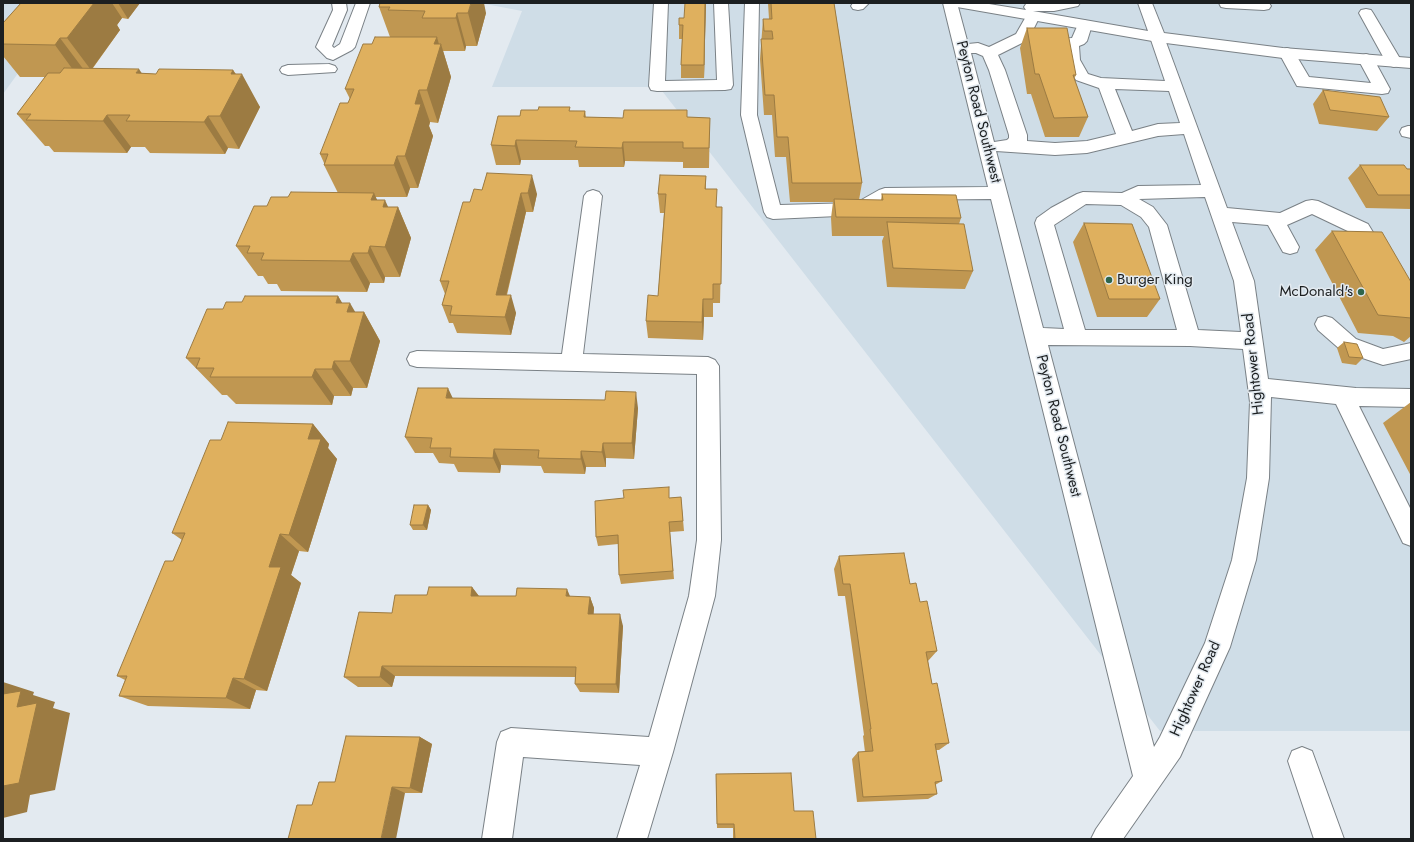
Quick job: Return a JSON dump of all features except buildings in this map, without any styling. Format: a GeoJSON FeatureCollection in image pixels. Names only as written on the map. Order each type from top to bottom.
{"type":"FeatureCollection","features":[{"type":"Feature","properties":{"kind":"street"},"geometry":{"type":"LineString","coordinates":[[661,3],[657,86],[725,85],[721,3]]}},
{"type":"Feature","properties":{"kind":"street"},"geometry":{"type":"LineString","coordinates":[[752,3],[749,115],[773,212],[859,209],[885,194],[999,193]]}},
{"type":"Feature","properties":{"kind":"street","name":"Peyton Road Southwest"},"geometry":{"type":"LineString","coordinates":[[950,3],[1148,779]]}},
{"type":"Feature","properties":{"kind":"street"},"geometry":{"type":"LineString","coordinates":[[957,3],[1158,37],[1287,53],[1411,63]]}},
{"type":"Feature","properties":{"kind":"street"},"geometry":{"type":"LineString","coordinates":[[974,6],[1054,7],[1073,3]]}},
{"type":"Feature","properties":{"kind":"street","name":"Hightower Road"},"geometry":{"type":"LineString","coordinates":[[1145,3],[1244,281],[1261,402],[1258,478],[1244,560],[1217,647],[1170,747],[1148,779]]}},
{"type":"Feature","properties":{"kind":"street"},"geometry":{"type":"LineString","coordinates":[[1226,4],[1264,6]]}},
{"type":"Feature","properties":{"kind":"street"},"geometry":{"type":"LineString","coordinates":[[362,6],[347,47],[332,55],[324,47],[340,7],[362,6]]}},
{"type":"Feature","properties":{"kind":"street"},"geometry":{"type":"LineString","coordinates":[[1366,13],[1394,62]]}},
{"type":"Feature","properties":{"kind":"street"},"geometry":{"type":"LineString","coordinates":[[1022,37],[1033,16]]}},
{"type":"Feature","properties":{"kind":"street"},"geometry":{"type":"LineString","coordinates":[[962,49],[978,48],[989,52],[1022,37],[1058,44],[1071,44],[1079,41],[1084,25]]}},
{"type":"Feature","properties":{"kind":"street"},"geometry":{"type":"LineString","coordinates":[[1071,44],[1072,60],[1082,77],[1105,83],[1175,86]]}},
{"type":"Feature","properties":{"kind":"street"},"geometry":{"type":"LineString","coordinates":[[989,52],[997,70],[1018,135],[1018,140],[1011,145]]}},
{"type":"Feature","properties":{"kind":"street"},"geometry":{"type":"LineString","coordinates":[[1287,53],[1303,82],[1382,89],[1366,60]]}},
{"type":"Feature","properties":{"kind":"street"},"geometry":{"type":"LineString","coordinates":[[288,70],[329,69]]}},
{"type":"Feature","properties":{"kind":"street"},"geometry":{"type":"LineString","coordinates":[[1105,83],[1126,137]]}},
{"type":"Feature","properties":{"kind":"street"},"geometry":{"type":"LineString","coordinates":[[987,147],[1011,145],[1055,149],[1088,147],[1158,130],[1190,128]]}},
{"type":"Feature","properties":{"kind":"street"},"geometry":{"type":"LineString","coordinates":[[1125,199],[1138,192],[1212,191]]}},
{"type":"Feature","properties":{"kind":"street"},"geometry":{"type":"LineString","coordinates":[[571,363],[593,196]]}},
{"type":"Feature","properties":{"kind":"street"},"geometry":{"type":"LineString","coordinates":[[1075,331],[1085,315],[1057,213],[1083,198],[1125,199],[1147,212],[1158,225],[1190,338]]}},
{"type":"Feature","properties":{"kind":"street"},"geometry":{"type":"LineString","coordinates":[[1220,214],[1282,220],[1312,206],[1361,229],[1388,274]]}},
{"type":"Feature","properties":{"kind":"street"},"geometry":{"type":"LineString","coordinates":[[1274,219],[1290,247]]}},
{"type":"Feature","properties":{"kind":"street"},"geometry":{"type":"LineString","coordinates":[[1325,324],[1349,345],[1383,357],[1411,351]]}},
{"type":"Feature","properties":{"kind":"street"},"geometry":{"type":"LineString","coordinates":[[1035,336],[1075,331],[1252,341]]}},
{"type":"Feature","properties":{"kind":"street"},"geometry":{"type":"LineString","coordinates":[[417,359],[708,366],[709,540],[702,596],[659,752],[632,839]]}},
{"type":"Feature","properties":{"kind":"street"},"geometry":{"type":"LineString","coordinates":[[1259,387],[1343,396],[1411,398]]}},
{"type":"Feature","properties":{"kind":"street"},"geometry":{"type":"LineString","coordinates":[[1343,396],[1411,535]]}},
{"type":"Feature","properties":{"kind":"street"},"geometry":{"type":"LineString","coordinates":[[497,839],[511,742],[659,752]]}},
{"type":"Feature","properties":{"kind":"street"},"geometry":{"type":"LineString","coordinates":[[1302,761],[1329,839]]}},
{"type":"Feature","properties":{"kind":"street"},"geometry":{"type":"LineString","coordinates":[[1106,839],[1148,779]]}},
{"type":"Feature","properties":{"kind":"shaded area"},"geometry":{"type":"Polygon","coordinates":[[[3,3],[69,3],[3,94],[3,3]]]}},
{"type":"Feature","properties":{"kind":"shaded area"},"geometry":{"type":"Polygon","coordinates":[[[480,3],[1411,3],[1411,731],[1160,731],[659,87],[492,87],[522,11],[480,3]]]}},
{"type":"Feature","properties":{"kind":"place","name":"Burger King"},"geometry":{"type":"Point","coordinates":[1109,280]}},
{"type":"Feature","properties":{"kind":"place","name":"McDonald's"},"geometry":{"type":"Point","coordinates":[1361,292]}}]}
